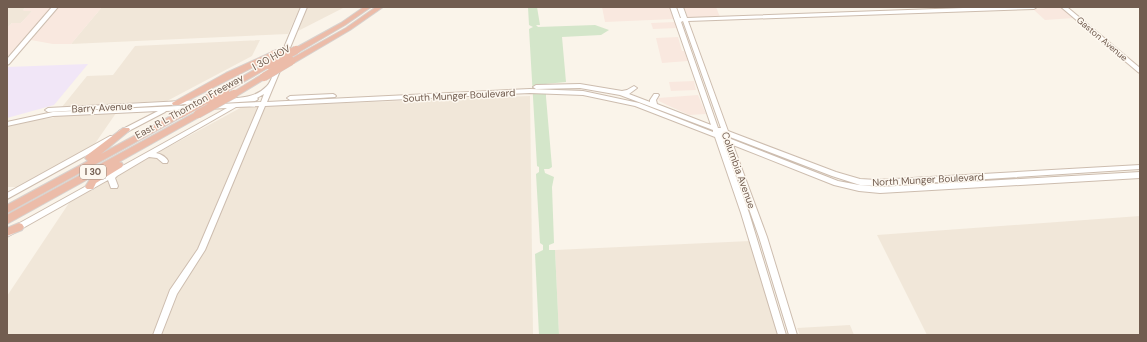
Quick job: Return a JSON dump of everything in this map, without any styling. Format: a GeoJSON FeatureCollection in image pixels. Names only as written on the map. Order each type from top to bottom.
{"type":"FeatureCollection","features":[{"type":"Feature","properties":{"kind":"highway"},"geometry":{"type":"LineString","coordinates":[[341,29],[368,7]]}},
{"type":"Feature","properties":{"kind":"highway"},"geometry":{"type":"LineString","coordinates":[[341,29],[374,7]]}},
{"type":"Feature","properties":{"kind":"highway"},"geometry":{"type":"LineString","coordinates":[[320,41],[380,7]]}},
{"type":"Feature","properties":{"kind":"highway"},"geometry":{"type":"LineString","coordinates":[[341,29],[389,7]]}},
{"type":"Feature","properties":{"kind":"highway","name":"East R L Thornton Freeway"},"geometry":{"type":"LineString","coordinates":[[225,94],[320,41]]}},
{"type":"Feature","properties":{"kind":"highway","name":"East R L Thornton Freeway"},"geometry":{"type":"LineString","coordinates":[[225,94],[320,41]]}},
{"type":"Feature","properties":{"kind":"highway"},"geometry":{"type":"LineString","coordinates":[[186,111],[229,75],[273,55],[295,54]]}},
{"type":"Feature","properties":{"kind":"highway"},"geometry":{"type":"LineString","coordinates":[[7,215],[186,111],[225,94]]}},
{"type":"Feature","properties":{"kind":"highway","name":"East R L Thornton Freeway"},"geometry":{"type":"LineString","coordinates":[[7,220],[180,124],[186,111]]}},
{"type":"Feature","properties":{"kind":"highway","name":"East R L Thornton Freeway"},"geometry":{"type":"LineString","coordinates":[[7,209],[186,111]]}},
{"type":"Feature","properties":{"kind":"highway"},"geometry":{"type":"LineString","coordinates":[[90,187],[93,181],[180,124]]}},
{"type":"Feature","properties":{"kind":"highway"},"geometry":{"type":"LineString","coordinates":[[22,201],[41,186],[96,153],[126,130]]}},
{"type":"Feature","properties":{"kind":"highway"},"geometry":{"type":"LineString","coordinates":[[7,233],[19,227]]}},
{"type":"Feature","properties":{"kind":"main road"},"geometry":{"type":"LineString","coordinates":[[7,64],[55,7]]}},
{"type":"Feature","properties":{"kind":"main road"},"geometry":{"type":"LineString","coordinates":[[157,335],[173,293],[202,250],[304,7]]}},
{"type":"Feature","properties":{"kind":"main road","name":"Columbia Avenue"},"geometry":{"type":"LineString","coordinates":[[673,7],[681,20],[728,140],[763,237],[793,335]]}},
{"type":"Feature","properties":{"kind":"main road","name":"Columbia Avenue"},"geometry":{"type":"LineString","coordinates":[[680,7],[681,20]]}},
{"type":"Feature","properties":{"kind":"main road"},"geometry":{"type":"LineString","coordinates":[[681,20],[1034,7]]}},
{"type":"Feature","properties":{"kind":"main road","name":"Gaston Avenue"},"geometry":{"type":"LineString","coordinates":[[1064,7],[1140,72]]}},
{"type":"Feature","properties":{"kind":"main road","name":"Columbia Avenue"},"geometry":{"type":"LineString","coordinates":[[691,48],[711,115],[753,237],[782,335]]}},
{"type":"Feature","properties":{"kind":"main road","name":"South Munger Boulevard"},"geometry":{"type":"LineString","coordinates":[[186,111],[235,106],[264,101],[569,85],[590,86],[621,93],[636,101],[728,140]]}},
{"type":"Feature","properties":{"kind":"main road"},"geometry":{"type":"LineString","coordinates":[[247,100],[270,87]]}},
{"type":"Feature","properties":{"kind":"main road"},"geometry":{"type":"LineString","coordinates":[[621,93],[629,92],[634,88]]}},
{"type":"Feature","properties":{"kind":"main road","name":"South Munger Boulevard"},"geometry":{"type":"LineString","coordinates":[[198,102],[530,91],[583,93],[654,105],[725,132]]}},
{"type":"Feature","properties":{"kind":"main road"},"geometry":{"type":"LineString","coordinates":[[654,105],[653,100],[656,95]]}},
{"type":"Feature","properties":{"kind":"main road"},"geometry":{"type":"LineString","coordinates":[[636,101],[667,110]]}},
{"type":"Feature","properties":{"kind":"main road","name":"Barry Avenue"},"geometry":{"type":"LineString","coordinates":[[7,119],[56,109],[186,111],[198,102]]}},
{"type":"Feature","properties":{"kind":"main road"},"geometry":{"type":"LineString","coordinates":[[19,227],[235,106]]}},
{"type":"Feature","properties":{"kind":"main road"},"geometry":{"type":"LineString","coordinates":[[7,124],[53,114],[165,110],[186,111]]}},
{"type":"Feature","properties":{"kind":"main road","name":"East R L Thornton Freeway"},"geometry":{"type":"LineString","coordinates":[[7,196],[165,110]]}},
{"type":"Feature","properties":{"kind":"main road"},"geometry":{"type":"LineString","coordinates":[[693,120],[706,120],[711,115]]}},
{"type":"Feature","properties":{"kind":"main road","name":"North Munger Boulevard"},"geometry":{"type":"LineString","coordinates":[[725,132],[834,174],[869,183],[1140,167]]}},
{"type":"Feature","properties":{"kind":"main road","name":"North Munger Boulevard"},"geometry":{"type":"LineString","coordinates":[[728,140],[837,182],[867,190],[1140,175]]}},
{"type":"Feature","properties":{"kind":"main road"},"geometry":{"type":"LineString","coordinates":[[734,157],[740,150],[752,150]]}},
{"type":"Feature","properties":{"kind":"main road"},"geometry":{"type":"LineString","coordinates":[[148,154],[160,156],[165,161]]}},
{"type":"Feature","properties":{"kind":"main road"},"geometry":{"type":"LineString","coordinates":[[114,186],[111,178],[120,170]]}},
{"type":"Feature","properties":{"kind":"shaded area"},"geometry":{"type":"Polygon","coordinates":[[[7,7],[26,7],[23,10],[33,10],[21,23],[12,23],[7,28],[7,7]]]}},
{"type":"Feature","properties":{"kind":"shaded area"},"geometry":{"type":"Polygon","coordinates":[[[26,7],[52,7],[7,57],[7,28],[12,23],[21,23],[32,11],[23,11],[26,7]]]}},
{"type":"Feature","properties":{"kind":"shaded area"},"geometry":{"type":"Polygon","coordinates":[[[59,7],[102,7],[71,44],[53,44],[31,40],[59,7]]]}},
{"type":"Feature","properties":{"kind":"shaded area"},"geometry":{"type":"Polygon","coordinates":[[[102,7],[300,7],[288,34],[71,44],[102,7]]]}},
{"type":"Feature","properties":{"kind":"shaded area"},"geometry":{"type":"Polygon","coordinates":[[[307,7],[345,7],[298,31],[307,7]]]}},
{"type":"Feature","properties":{"kind":"shaded area"},"geometry":{"type":"Polygon","coordinates":[[[602,7],[670,7],[674,19],[605,22],[602,7]]]}},
{"type":"Feature","properties":{"kind":"shaded area"},"geometry":{"type":"Polygon","coordinates":[[[684,7],[716,7],[720,17],[688,18],[684,7]]]}},
{"type":"Feature","properties":{"kind":"shaded area"},"geometry":{"type":"Polygon","coordinates":[[[1061,7],[1074,18],[1045,20],[1033,9],[1061,7]]]}},
{"type":"Feature","properties":{"kind":"shaded area"},"geometry":{"type":"Polygon","coordinates":[[[675,22],[677,28],[653,29],[651,23],[675,22]]]}},
{"type":"Feature","properties":{"kind":"shaded area"},"geometry":{"type":"Polygon","coordinates":[[[678,37],[682,51],[684,51],[688,61],[662,63],[656,38],[678,37]]]}},
{"type":"Feature","properties":{"kind":"shaded area"},"geometry":{"type":"Polygon","coordinates":[[[260,40],[252,56],[167,101],[123,103],[94,145],[17,187],[7,187],[7,127],[36,119],[53,118],[87,76],[113,75],[135,46],[260,40]]]}},
{"type":"Feature","properties":{"kind":"shaded area"},"geometry":{"type":"Polygon","coordinates":[[[88,64],[54,105],[7,118],[7,67],[88,64]]]}},
{"type":"Feature","properties":{"kind":"shaded area"},"geometry":{"type":"Polygon","coordinates":[[[694,81],[696,90],[671,91],[669,82],[694,81]]]}},
{"type":"Feature","properties":{"kind":"shaded area"},"geometry":{"type":"Polygon","coordinates":[[[698,95],[706,114],[689,115],[659,101],[658,98],[698,95]]]}},
{"type":"Feature","properties":{"kind":"shaded area"},"geometry":{"type":"Polygon","coordinates":[[[530,96],[533,335],[7,335],[7,296],[71,200],[242,107],[530,96]]]}},
{"type":"Feature","properties":{"kind":"shaded area"},"geometry":{"type":"Polygon","coordinates":[[[1140,216],[1140,335],[927,335],[877,235],[1140,216]]]}},
{"type":"Feature","properties":{"kind":"shaded area"},"geometry":{"type":"Polygon","coordinates":[[[750,241],[780,335],[559,335],[555,250],[750,241]]]}},
{"type":"Feature","properties":{"kind":"shaded area"},"geometry":{"type":"Polygon","coordinates":[[[850,325],[854,335],[800,335],[797,328],[850,325]]]}},
{"type":"Feature","properties":{"kind":"green space"},"geometry":{"type":"Polygon","coordinates":[[[528,7],[537,7],[540,25],[536,25],[538,27],[595,25],[609,30],[601,35],[562,37],[566,82],[535,85],[536,94],[546,94],[552,167],[549,169],[544,169],[545,173],[554,177],[552,187],[554,243],[549,245],[549,250],[555,250],[559,335],[539,335],[535,254],[543,250],[543,245],[540,243],[536,174],[539,172],[539,167],[537,166],[529,29],[533,27],[529,25],[528,7]]]}}]}
